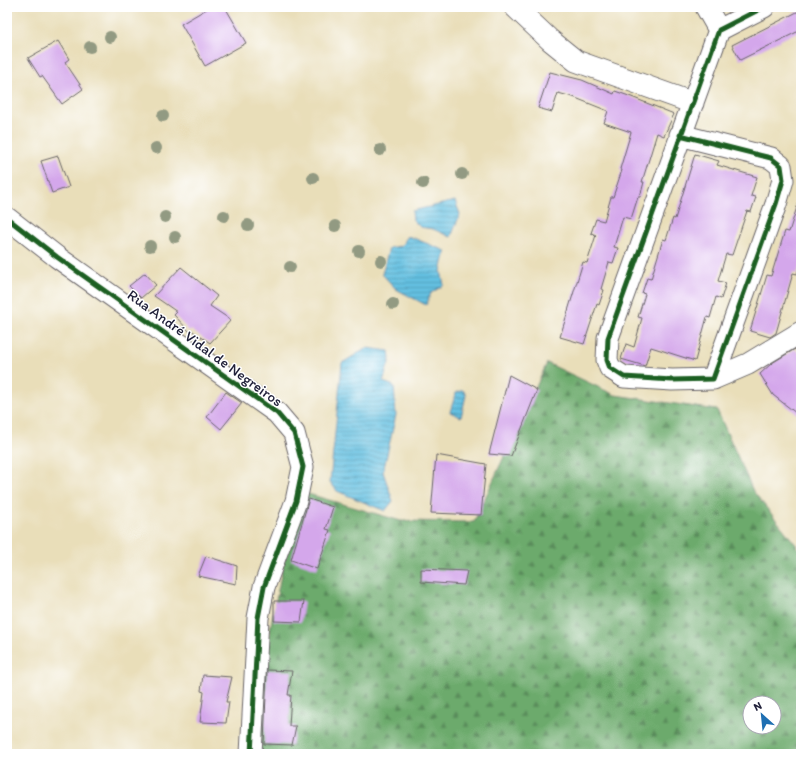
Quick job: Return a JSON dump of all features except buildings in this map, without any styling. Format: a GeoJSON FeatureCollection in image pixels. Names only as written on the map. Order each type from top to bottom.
{"type":"FeatureCollection","features":[{"type":"Feature","properties":{"kind":"street"},"geometry":{"type":"LineString","coordinates":[[515,7],[563,52],[576,61],[692,103]]}},
{"type":"Feature","properties":{"kind":"street"},"geometry":{"type":"LineString","coordinates":[[706,7],[719,30]]}},
{"type":"Feature","properties":{"kind":"street"},"geometry":{"type":"LineString","coordinates":[[764,7],[719,30],[608,338],[607,360],[610,368],[624,377],[672,380],[713,378],[748,364],[801,332]]}},
{"type":"Feature","properties":{"kind":"street"},"geometry":{"type":"LineString","coordinates":[[680,135],[770,158],[781,166],[783,173],[776,204],[713,378]]}},
{"type":"Feature","properties":{"kind":"street","name":"Rua André Vidal de Negreiros"},"geometry":{"type":"LineString","coordinates":[[7,218],[57,257],[277,413],[294,433],[303,467],[296,501],[264,587],[258,618],[251,754]]}},
{"type":"Feature","properties":{"kind":"green space"},"geometry":{"type":"Polygon","coordinates":[[[547,363],[615,395],[717,410],[753,491],[801,551],[801,754],[245,754],[298,491],[401,521],[474,522],[547,363]]]}},
{"type":"Feature","properties":{"kind":"water"},"geometry":{"type":"Polygon","coordinates":[[[455,201],[460,214],[451,237],[433,229],[420,227],[413,220],[412,211],[455,201]]]}},
{"type":"Feature","properties":{"kind":"water"},"geometry":{"type":"Polygon","coordinates":[[[408,236],[446,251],[441,271],[444,285],[431,293],[426,305],[396,289],[382,274],[389,248],[401,246],[408,236]]]}},
{"type":"Feature","properties":{"kind":"water"},"geometry":{"type":"Polygon","coordinates":[[[367,348],[389,351],[390,359],[383,382],[394,386],[396,415],[383,472],[393,501],[385,511],[337,491],[330,482],[342,363],[367,348]]]}},
{"type":"Feature","properties":{"kind":"water"},"geometry":{"type":"Polygon","coordinates":[[[463,390],[466,395],[461,417],[450,412],[456,393],[463,390]]]}},
{"type":"Feature","properties":{"kind":"cycle path"},"geometry":{"type":"LineString","coordinates":[[680,135],[771,158],[781,166],[783,180],[776,204],[713,379],[672,380],[624,377],[610,368],[607,360],[608,338],[719,30],[764,7]]}},
{"type":"Feature","properties":{"kind":"cycle path"},"geometry":{"type":"LineString","coordinates":[[7,218],[57,257],[277,413],[294,433],[303,467],[296,501],[264,587],[258,618],[251,754]]}}]}
